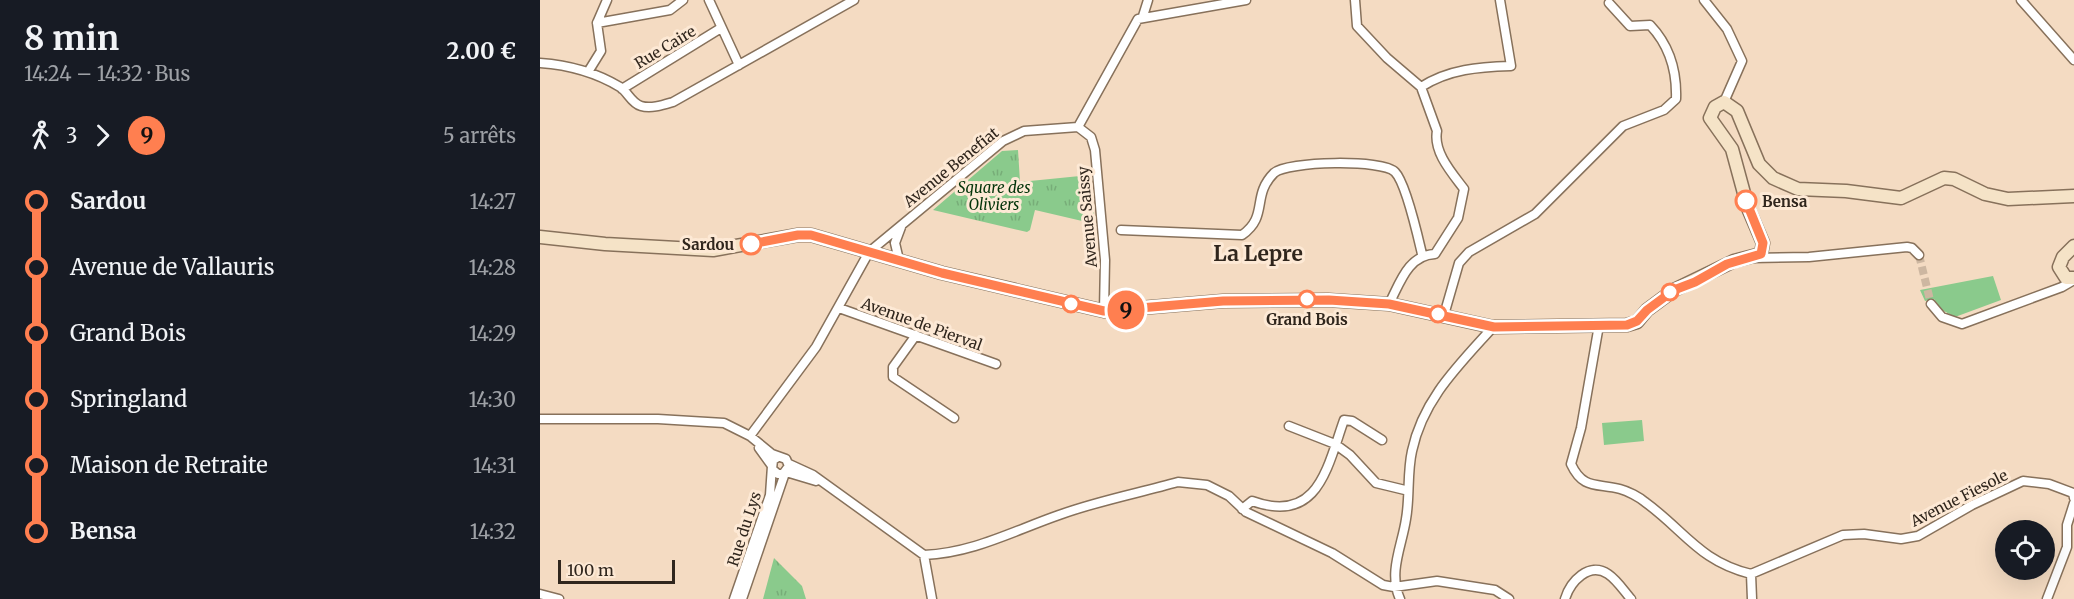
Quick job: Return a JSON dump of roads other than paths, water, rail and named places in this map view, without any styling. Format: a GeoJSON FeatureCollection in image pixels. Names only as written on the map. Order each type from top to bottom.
{"type":"FeatureCollection","features":[{"type":"Feature","properties":{"kind":"main road"},"geometry":{"type":"LineString","coordinates":[[540,237],[605,244],[713,250],[805,234],[1104,311],[1244,300],[1329,300],[1389,304],[1494,327],[1599,325],[1633,324],[1674,290],[1734,261],[1761,254],[1763,243],[1748,208],[1732,149],[1710,118],[1715,107],[1724,102],[1737,111],[1759,164],[1773,178],[1798,189],[1846,191],[1901,198],[1944,178],[1954,179],[1985,194],[2008,199],[2074,196]]}},
{"type":"Feature","properties":{"kind":"main road"},"geometry":{"type":"LineString","coordinates":[[2074,246],[2063,257],[2059,267],[2066,278],[2074,279]]}},
{"type":"Feature","properties":{"kind":"street"},"geometry":{"type":"LineString","coordinates":[[588,72],[601,51],[597,23],[607,0]]}},
{"type":"Feature","properties":{"kind":"street"},"geometry":{"type":"LineString","coordinates":[[597,23],[670,10],[683,0]]}},
{"type":"Feature","properties":{"kind":"street"},"geometry":{"type":"LineString","coordinates":[[709,0],[738,65]]}},
{"type":"Feature","properties":{"kind":"street"},"geometry":{"type":"LineString","coordinates":[[540,63],[588,72],[622,88],[636,104],[650,107],[660,106],[673,102],[854,0]]}},
{"type":"Feature","properties":{"kind":"street"},"geometry":{"type":"LineString","coordinates":[[1143,16],[1148,0]]}},
{"type":"Feature","properties":{"kind":"street"},"geometry":{"type":"LineString","coordinates":[[1078,127],[1135,22],[1143,16],[1246,0]]}},
{"type":"Feature","properties":{"kind":"street"},"geometry":{"type":"LineString","coordinates":[[1355,0],[1357,26],[1387,58],[1421,87],[1437,130],[1436,136],[1443,160],[1464,189],[1458,218],[1435,254],[1422,254],[1412,263],[1389,304]]}},
{"type":"Feature","properties":{"kind":"street"},"geometry":{"type":"LineString","coordinates":[[1421,87],[1432,80],[1472,67],[1511,66],[1500,0]]}},
{"type":"Feature","properties":{"kind":"street"},"geometry":{"type":"LineString","coordinates":[[1704,0],[1727,29],[1742,61],[1724,102]]}},
{"type":"Feature","properties":{"kind":"street"},"geometry":{"type":"LineString","coordinates":[[2021,0],[2074,60]]}},
{"type":"Feature","properties":{"kind":"street"},"geometry":{"type":"LineString","coordinates":[[1444,315],[1459,263],[1469,252],[1535,214],[1623,126],[1664,110],[1677,99],[1677,85],[1665,41],[1650,25],[1630,26],[1609,3]]}},
{"type":"Feature","properties":{"kind":"street","name":"Rue Caire"},"geometry":{"type":"LineString","coordinates":[[622,88],[721,28]]}},
{"type":"Feature","properties":{"kind":"street","name":"Avenue Benefiat"},"geometry":{"type":"LineString","coordinates":[[869,252],[1014,134],[1078,127]]}},
{"type":"Feature","properties":{"kind":"street","name":"Avenue Saissy"},"geometry":{"type":"LineString","coordinates":[[1078,127],[1087,132],[1094,144],[1106,289],[1104,311]]}},
{"type":"Feature","properties":{"kind":"street"},"geometry":{"type":"LineString","coordinates":[[1102,230],[1242,235],[1255,226],[1260,212],[1260,193],[1275,172],[1295,165],[1332,163],[1385,167],[1396,173],[1408,199],[1422,254]]}},
{"type":"Feature","properties":{"kind":"street"},"geometry":{"type":"LineString","coordinates":[[899,260],[895,243],[902,224]]}},
{"type":"Feature","properties":{"kind":"street"},"geometry":{"type":"LineString","coordinates":[[1752,258],[1809,257],[1907,247],[1912,248],[1919,255]]}},
{"type":"Feature","properties":{"kind":"street"},"geometry":{"type":"LineString","coordinates":[[750,436],[816,347],[869,252]]}},
{"type":"Feature","properties":{"kind":"street"},"geometry":{"type":"LineString","coordinates":[[1931,304],[1942,318],[1962,324],[2062,287],[2074,279]]}},
{"type":"Feature","properties":{"kind":"street","name":"Avenue de Pierval"},"geometry":{"type":"LineString","coordinates":[[839,308],[996,364]]}},
{"type":"Feature","properties":{"kind":"street"},"geometry":{"type":"LineString","coordinates":[[1599,325],[1581,428],[1570,464],[1577,477],[1598,487],[1621,489],[1645,501],[1709,557],[1726,568],[1751,574],[1752,599]]}},
{"type":"Feature","properties":{"kind":"street"},"geometry":{"type":"LineString","coordinates":[[1400,599],[1394,587],[1397,555],[1406,519],[1411,453],[1420,422],[1432,398],[1494,327]]}},
{"type":"Feature","properties":{"kind":"street"},"geometry":{"type":"LineString","coordinates":[[916,335],[893,367],[892,377],[954,418]]}},
{"type":"Feature","properties":{"kind":"street"},"geometry":{"type":"LineString","coordinates":[[540,419],[658,419],[724,423],[750,436],[778,457],[784,457],[787,470]]}},
{"type":"Feature","properties":{"kind":"street"},"geometry":{"type":"LineString","coordinates":[[1242,509],[1252,501],[1294,506],[1306,501],[1322,478],[1344,420],[1352,421],[1382,440]]}},
{"type":"Feature","properties":{"kind":"street"},"geometry":{"type":"LineString","coordinates":[[1289,426],[1335,444],[1350,455],[1376,483],[1405,490]]}},
{"type":"Feature","properties":{"kind":"street"},"geometry":{"type":"LineString","coordinates":[[750,436],[778,474],[787,470],[807,471],[924,555],[970,549],[1059,515],[1178,482],[1207,485],[1229,496],[1242,509],[1332,553],[1383,585],[1394,587],[1437,581],[1495,590],[1509,599]]}},
{"type":"Feature","properties":{"kind":"street"},"geometry":{"type":"LineString","coordinates":[[772,466],[778,457]]}},
{"type":"Feature","properties":{"kind":"street","name":"Rue du Lys"},"geometry":{"type":"LineString","coordinates":[[734,599],[769,500],[772,466]]}},
{"type":"Feature","properties":{"kind":"street","name":"Rue du Lys"},"geometry":{"type":"LineString","coordinates":[[742,599],[787,470]]}},
{"type":"Feature","properties":{"kind":"street","name":"Avenue Fiesole"},"geometry":{"type":"LineString","coordinates":[[1751,574],[1843,535],[1864,534],[1901,539],[1918,536],[1972,505],[2023,481],[2049,484],[2073,493],[2074,498]]}},
{"type":"Feature","properties":{"kind":"street"},"geometry":{"type":"LineString","coordinates":[[2047,599],[2070,549],[2067,525],[2074,503]]}},
{"type":"Feature","properties":{"kind":"street"},"geometry":{"type":"LineString","coordinates":[[924,555],[932,599]]}},
{"type":"Feature","properties":{"kind":"street"},"geometry":{"type":"LineString","coordinates":[[1565,599],[1576,577],[1592,571],[1607,573],[1631,599]]}},
{"type":"Feature","properties":{"kind":"street"},"geometry":{"type":"LineString","coordinates":[[540,594],[559,599]]}},
{"type":"Feature","properties":{"kind":"tunnel"},"geometry":{"type":"LineString","coordinates":[[1919,255],[1931,304]]}},
{"type":"Feature","properties":{"kind":"place","name":"Bensa"},"geometry":{"type":"Point","coordinates":[1746,201]}},
{"type":"Feature","properties":{"kind":"place","name":"Sardou"},"geometry":{"type":"Point","coordinates":[751,244]}},
{"type":"Feature","properties":{"kind":"place","name":"Grand Bois"},"geometry":{"type":"Point","coordinates":[1307,299]}},
{"type":"Feature","properties":{"kind":"district","name":"La Lepre"},"geometry":{"type":"Point","coordinates":[1258,253]}},
{"type":"Feature","properties":{"kind":"park label","name":"Square des Oliviers"},"geometry":{"type":"Point","coordinates":[994,196]}}]}
